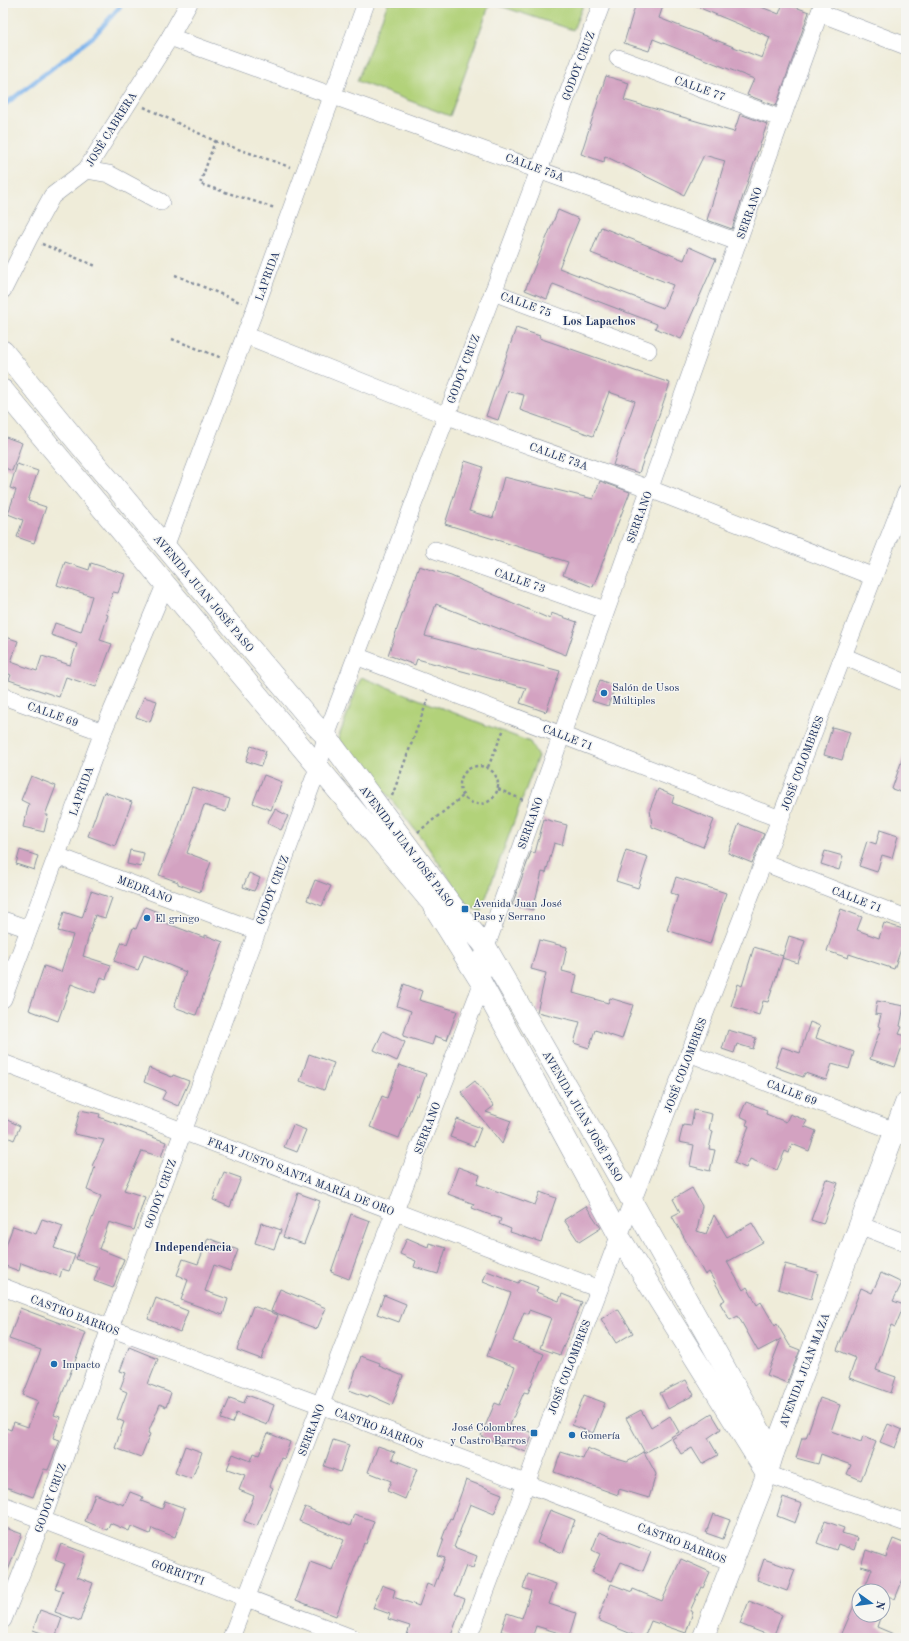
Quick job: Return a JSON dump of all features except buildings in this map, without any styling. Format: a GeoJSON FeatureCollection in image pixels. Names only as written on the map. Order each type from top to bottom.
{"type":"FeatureCollection","features":[{"type":"Feature","properties":{"kind":"main road","name":"AVENIDA JUAN JOSÉ PASO"},"geometry":{"type":"LineString","coordinates":[[3,351],[165,547],[309,718],[326,736],[404,843],[463,920],[486,947],[632,1202],[773,1454]]}},
{"type":"Feature","properties":{"kind":"main road","name":"AVENIDA JUAN JOSÉ PASO"},"geometry":{"type":"LineString","coordinates":[[3,390],[431,902],[482,984],[619,1236],[767,1474]]}},
{"type":"Feature","properties":{"kind":"main road","name":"AVENIDA JUAN MAZA"},"geometry":{"type":"LineString","coordinates":[[703,1638],[767,1474],[773,1454],[906,1102]]}},
{"type":"Feature","properties":{"kind":"street","name":"JOSÉ CABRERA"},"geometry":{"type":"LineString","coordinates":[[3,290],[52,196],[86,170],[170,37],[189,3]]}},
{"type":"Feature","properties":{"kind":"street","name":"LAPRIDA"},"geometry":{"type":"LineString","coordinates":[[165,547],[246,334],[331,96],[366,3]]}},
{"type":"Feature","properties":{"kind":"street","name":"GODOY CRUZ"},"geometry":{"type":"LineString","coordinates":[[3,1620],[42,1521],[110,1328],[318,768],[326,736],[602,3]]}},
{"type":"Feature","properties":{"kind":"street"},"geometry":{"type":"LineString","coordinates":[[821,8],[906,46]]}},
{"type":"Feature","properties":{"kind":"street","name":"SERRANO"},"geometry":{"type":"LineString","coordinates":[[231,1638],[482,984],[481,961],[821,8]]}},
{"type":"Feature","properties":{"kind":"street","name":"CALLE 75A"},"geometry":{"type":"LineString","coordinates":[[170,37],[331,96],[539,168],[738,242]]}},
{"type":"Feature","properties":{"kind":"street","name":"CALLE 77"},"geometry":{"type":"LineString","coordinates":[[618,58],[782,119]]}},
{"type":"Feature","properties":{"kind":"street"},"geometry":{"type":"LineString","coordinates":[[86,170],[109,174],[161,202]]}},
{"type":"Feature","properties":{"kind":"street","name":"CALLE 75"},"geometry":{"type":"LineString","coordinates":[[493,292],[648,350]]}},
{"type":"Feature","properties":{"kind":"street","name":"CALLE 73A"},"geometry":{"type":"LineString","coordinates":[[246,334],[446,415],[650,489],[874,577]]}},
{"type":"Feature","properties":{"kind":"street","name":"JOSÉ COLOMBRES"},"geometry":{"type":"LineString","coordinates":[[468,1638],[632,1202],[906,493]]}},
{"type":"Feature","properties":{"kind":"street","name":"CALLE 73"},"geometry":{"type":"LineString","coordinates":[[435,550],[605,610]]}},
{"type":"Feature","properties":{"kind":"street","name":"LAPRIDA"},"geometry":{"type":"LineString","coordinates":[[3,999],[103,732],[165,585]]}},
{"type":"Feature","properties":{"kind":"street","name":"CALLE 71"},"geometry":{"type":"LineString","coordinates":[[356,656],[780,819]]}},
{"type":"Feature","properties":{"kind":"street"},"geometry":{"type":"LineString","coordinates":[[843,656],[906,682]]}},
{"type":"Feature","properties":{"kind":"street","name":"CALLE 69"},"geometry":{"type":"LineString","coordinates":[[3,696],[103,732]]}},
{"type":"Feature","properties":{"kind":"street","name":"MEDRANO"},"geometry":{"type":"LineString","coordinates":[[57,856],[257,931]]}},
{"type":"Feature","properties":{"kind":"street","name":"CALLE 71"},"geometry":{"type":"LineString","coordinates":[[763,862],[906,918]]}},
{"type":"Feature","properties":{"kind":"street"},"geometry":{"type":"LineString","coordinates":[[3,920],[29,929]]}},
{"type":"Feature","properties":{"kind":"street","name":"CALLE 69"},"geometry":{"type":"LineString","coordinates":[[690,1053],[895,1131]]}},
{"type":"Feature","properties":{"kind":"street","name":"FRAY JUSTO SANTA MARÍA DE ORO"},"geometry":{"type":"LineString","coordinates":[[3,1063],[599,1289]]}},
{"type":"Feature","properties":{"kind":"street"},"geometry":{"type":"LineString","coordinates":[[859,1226],[906,1243]]}},
{"type":"Feature","properties":{"kind":"street","name":"CASTRO BARROS"},"geometry":{"type":"LineString","coordinates":[[3,1287],[110,1328],[321,1405],[732,1562]]}},
{"type":"Feature","properties":{"kind":"street"},"geometry":{"type":"LineString","coordinates":[[767,1474],[906,1523]]}},
{"type":"Feature","properties":{"kind":"street","name":"GORRITTI"},"geometry":{"type":"LineString","coordinates":[[3,1505],[352,1638]]}},
{"type":"Feature","properties":{"kind":"path"},"geometry":{"type":"LineString","coordinates":[[130,99],[215,141],[304,172]]}},
{"type":"Feature","properties":{"kind":"path"},"geometry":{"type":"LineString","coordinates":[[215,141],[200,184],[290,212]]}},
{"type":"Feature","properties":{"kind":"path"},"geometry":{"type":"LineString","coordinates":[[29,238],[96,266]]}},
{"type":"Feature","properties":{"kind":"path"},"geometry":{"type":"LineString","coordinates":[[175,275],[255,309]]}},
{"type":"Feature","properties":{"kind":"path"},"geometry":{"type":"LineString","coordinates":[[172,339],[235,363]]}},
{"type":"Feature","properties":{"kind":"path"},"geometry":{"type":"LineString","coordinates":[[384,816],[433,686]]}},
{"type":"Feature","properties":{"kind":"path"},"geometry":{"type":"LineString","coordinates":[[488,767],[510,715]]}},
{"type":"Feature","properties":{"kind":"path"},"geometry":{"type":"LineString","coordinates":[[482,765],[493,771],[497,777],[498,789],[496,795],[486,803],[473,804],[463,796],[460,784],[461,778],[464,772],[469,768],[482,765]]}},
{"type":"Feature","properties":{"kind":"path"},"geometry":{"type":"LineString","coordinates":[[498,789],[536,806]]}},
{"type":"Feature","properties":{"kind":"path"},"geometry":{"type":"LineString","coordinates":[[404,843],[463,796]]}},
{"type":"Feature","properties":{"kind":"green space"},"geometry":{"type":"Polygon","coordinates":[[[388,3],[490,3],[450,116],[357,81],[388,3]]]}},
{"type":"Feature","properties":{"kind":"green space"},"geometry":{"type":"Polygon","coordinates":[[[491,3],[584,3],[573,30],[491,3]]]}},
{"type":"Feature","properties":{"kind":"green space"},"geometry":{"type":"Polygon","coordinates":[[[361,677],[530,742],[538,756],[481,911],[469,907],[423,840],[383,789],[338,739],[361,677]]]}},
{"type":"Feature","properties":{"kind":"waterway"},"geometry":{"type":"LineString","coordinates":[[3,106],[94,36],[123,3]]}},
{"type":"Feature","properties":{"kind":"place","name":"Salón de Usos Múltiples"},"geometry":{"type":"Point","coordinates":[604,693]}},
{"type":"Feature","properties":{"kind":"place","name":"Avenida Juan José Paso y Serrano"},"geometry":{"type":"Point","coordinates":[465,909]}},
{"type":"Feature","properties":{"kind":"place","name":"El gringo"},"geometry":{"type":"Point","coordinates":[147,918]}},
{"type":"Feature","properties":{"kind":"place","name":"Impacto"},"geometry":{"type":"Point","coordinates":[54,1364]}},
{"type":"Feature","properties":{"kind":"place","name":"José Colombres y Castro Barros"},"geometry":{"type":"Point","coordinates":[534,1433]}},
{"type":"Feature","properties":{"kind":"place","name":"Gomería"},"geometry":{"type":"Point","coordinates":[572,1435]}},
{"type":"Feature","properties":{"kind":"district","name":"Los Lapachos"},"geometry":{"type":"Point","coordinates":[599,321]}},
{"type":"Feature","properties":{"kind":"district","name":"Independencia"},"geometry":{"type":"Point","coordinates":[193,1247]}}]}
